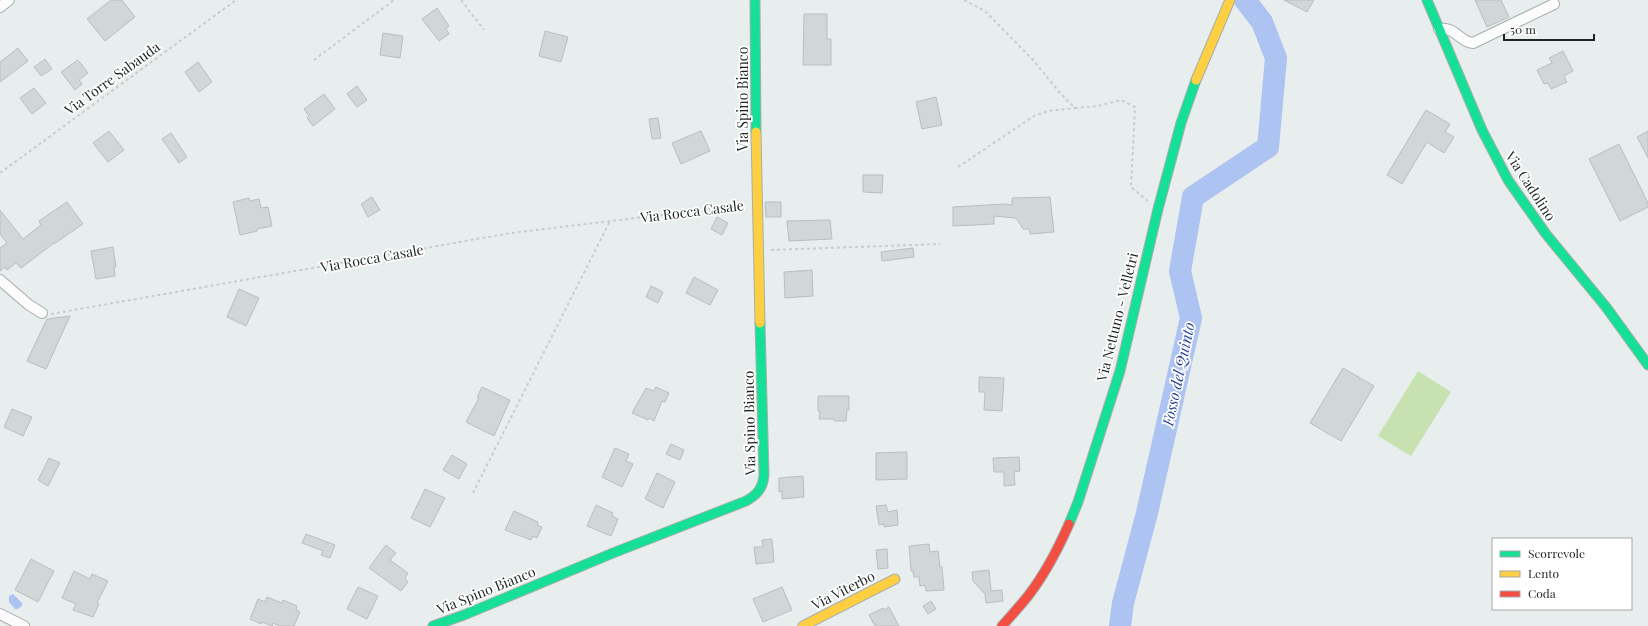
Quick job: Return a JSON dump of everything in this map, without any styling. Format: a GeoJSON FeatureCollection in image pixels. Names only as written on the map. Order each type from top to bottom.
{"type":"FeatureCollection","features":[{"type":"Feature","properties":{"kind":"street"},"geometry":{"type":"LineString","coordinates":[[0,7],[9,0]]}},
{"type":"Feature","properties":{"kind":"street","name":"Via Spino Bianco"},"geometry":{"type":"LineString","coordinates":[[433,626],[464,615],[613,553],[746,501],[758,493],[764,483],[757,203],[755,0]]}},
{"type":"Feature","properties":{"kind":"street","name":"Via Cadolino"},"geometry":{"type":"LineString","coordinates":[[1427,0],[1484,134],[1513,187],[1546,234],[1606,307],[1648,365]]}},
{"type":"Feature","properties":{"kind":"street","name":"Via Nettuno - Velletri"},"geometry":{"type":"LineString","coordinates":[[1002,626],[1024,600],[1044,571],[1060,544],[1078,502],[1120,371],[1158,209],[1188,101],[1230,1]]}},
{"type":"Feature","properties":{"kind":"street"},"geometry":{"type":"LineString","coordinates":[[1439,29],[1451,30],[1464,41],[1473,43],[1554,4]]}},
{"type":"Feature","properties":{"kind":"street"},"geometry":{"type":"LineString","coordinates":[[0,280],[29,305],[42,313]]}},
{"type":"Feature","properties":{"kind":"street","name":"Via Viterbo"},"geometry":{"type":"LineString","coordinates":[[803,626],[895,580]]}},
{"type":"Feature","properties":{"kind":"street"},"geometry":{"type":"LineString","coordinates":[[0,614],[24,626]]}},
{"type":"Feature","properties":{"kind":"path","name":"Via Torre Sabauda"},"geometry":{"type":"LineString","coordinates":[[0,173],[236,0]]}},
{"type":"Feature","properties":{"kind":"path"},"geometry":{"type":"LineString","coordinates":[[314,60],[394,0]]}},
{"type":"Feature","properties":{"kind":"path"},"geometry":{"type":"LineString","coordinates":[[461,0],[484,30]]}},
{"type":"Feature","properties":{"kind":"path"},"geometry":{"type":"LineString","coordinates":[[964,0],[985,11],[1033,60],[1060,93],[1075,108]]}},
{"type":"Feature","properties":{"kind":"path"},"geometry":{"type":"LineString","coordinates":[[958,167],[1034,116],[1048,111],[1098,106],[1122,100],[1135,107],[1131,187],[1158,209]]}},
{"type":"Feature","properties":{"kind":"path","name":"Via Rocca Casale"},"geometry":{"type":"LineString","coordinates":[[42,313],[62,313],[490,236],[757,203]]}},
{"type":"Feature","properties":{"kind":"path"},"geometry":{"type":"LineString","coordinates":[[473,493],[611,221]]}},
{"type":"Feature","properties":{"kind":"path"},"geometry":{"type":"LineString","coordinates":[[758,250],[940,244]]}},
{"type":"Feature","properties":{"kind":"green space"},"geometry":{"type":"Polygon","coordinates":[[[1418,371],[1451,392],[1411,456],[1378,436],[1418,371]]]}},
{"type":"Feature","properties":{"kind":"water"},"geometry":{"type":"Polygon","coordinates":[[[13,594],[22,603],[22,606],[18,609],[15,609],[9,602],[9,596],[13,594]]]}},
{"type":"Feature","properties":{"kind":"building"},"geometry":{"type":"Polygon","coordinates":[[[111,0],[122,0],[135,17],[105,41],[87,19],[111,0]]]}},
{"type":"Feature","properties":{"kind":"building"},"geometry":{"type":"Polygon","coordinates":[[[1284,0],[1314,0],[1307,12],[1284,0]]]}},
{"type":"Feature","properties":{"kind":"building"},"geometry":{"type":"Polygon","coordinates":[[[1475,0],[1501,0],[1509,17],[1487,27],[1475,0]]]}},
{"type":"Feature","properties":{"kind":"building"},"geometry":{"type":"Polygon","coordinates":[[[437,8],[449,26],[446,29],[449,34],[439,41],[422,19],[437,8]]]}},
{"type":"Feature","properties":{"kind":"building"},"geometry":{"type":"Polygon","coordinates":[[[804,14],[827,14],[827,39],[831,39],[831,65],[803,65],[804,14]]]}},
{"type":"Feature","properties":{"kind":"building"},"geometry":{"type":"Polygon","coordinates":[[[545,31],[568,37],[561,62],[539,56],[545,31]]]}},
{"type":"Feature","properties":{"kind":"building"},"geometry":{"type":"Polygon","coordinates":[[[383,33],[403,36],[400,58],[380,55],[383,33]]]}},
{"type":"Feature","properties":{"kind":"building"},"geometry":{"type":"Polygon","coordinates":[[[18,48],[28,61],[0,82],[0,62],[18,48]]]}},
{"type":"Feature","properties":{"kind":"building"},"geometry":{"type":"Polygon","coordinates":[[[1563,51],[1573,71],[1564,76],[1567,82],[1551,89],[1548,83],[1544,84],[1537,70],[1552,63],[1549,58],[1563,51]]]}},
{"type":"Feature","properties":{"kind":"building"},"geometry":{"type":"Polygon","coordinates":[[[45,59],[52,69],[41,76],[34,67],[45,59]]]}},
{"type":"Feature","properties":{"kind":"building"},"geometry":{"type":"Polygon","coordinates":[[[78,60],[88,73],[79,80],[82,84],[75,90],[61,72],[78,60]]]}},
{"type":"Feature","properties":{"kind":"building"},"geometry":{"type":"Polygon","coordinates":[[[198,62],[212,82],[199,92],[185,72],[198,62]]]}},
{"type":"Feature","properties":{"kind":"building"},"geometry":{"type":"Polygon","coordinates":[[[357,86],[367,100],[357,107],[347,94],[357,86]]]}},
{"type":"Feature","properties":{"kind":"building"},"geometry":{"type":"Polygon","coordinates":[[[34,88],[46,103],[32,114],[20,98],[34,88]]]}},
{"type":"Feature","properties":{"kind":"building"},"geometry":{"type":"Polygon","coordinates":[[[324,94],[335,109],[313,126],[307,118],[309,116],[304,109],[324,94]]]}},
{"type":"Feature","properties":{"kind":"building"},"geometry":{"type":"Polygon","coordinates":[[[936,97],[942,125],[922,129],[916,102],[936,97]]]}},
{"type":"Feature","properties":{"kind":"building"},"geometry":{"type":"Polygon","coordinates":[[[1426,110],[1450,124],[1445,132],[1454,137],[1444,153],[1427,142],[1402,184],[1387,175],[1426,110]]]}},
{"type":"Feature","properties":{"kind":"building"},"geometry":{"type":"Polygon","coordinates":[[[658,118],[661,138],[652,139],[649,119],[658,118]]]}},
{"type":"Feature","properties":{"kind":"building"},"geometry":{"type":"Polygon","coordinates":[[[109,131],[124,150],[108,162],[93,143],[109,131]]]}},
{"type":"Feature","properties":{"kind":"building"},"geometry":{"type":"Polygon","coordinates":[[[701,131],[710,151],[681,164],[672,143],[701,131]]]}},
{"type":"Feature","properties":{"kind":"building"},"geometry":{"type":"Polygon","coordinates":[[[1648,131],[1648,158],[1637,137],[1648,131]]]}},
{"type":"Feature","properties":{"kind":"building"},"geometry":{"type":"Polygon","coordinates":[[[171,133],[187,157],[179,163],[162,139],[171,133]]]}},
{"type":"Feature","properties":{"kind":"building"},"geometry":{"type":"Polygon","coordinates":[[[1619,144],[1648,203],[1648,207],[1620,221],[1589,159],[1619,144]]]}},
{"type":"Feature","properties":{"kind":"building"},"geometry":{"type":"Polygon","coordinates":[[[863,175],[883,175],[882,193],[863,192],[863,175]]]}},
{"type":"Feature","properties":{"kind":"building"},"geometry":{"type":"Polygon","coordinates":[[[372,197],[380,210],[368,217],[361,204],[372,197]]]}},
{"type":"Feature","properties":{"kind":"building"},"geometry":{"type":"Polygon","coordinates":[[[1050,197],[1054,232],[1030,234],[1029,229],[1023,229],[1015,218],[994,216],[994,224],[953,226],[953,207],[1004,204],[1012,205],[1012,198],[1050,197]]]}},
{"type":"Feature","properties":{"kind":"building"},"geometry":{"type":"Polygon","coordinates":[[[249,198],[250,201],[259,199],[261,208],[268,207],[272,226],[240,235],[233,202],[249,198]]]}},
{"type":"Feature","properties":{"kind":"building"},"geometry":{"type":"Polygon","coordinates":[[[67,202],[83,224],[54,243],[21,268],[16,263],[7,270],[5,267],[0,271],[0,248],[7,243],[0,234],[0,210],[23,239],[41,225],[39,221],[67,202]]]}},
{"type":"Feature","properties":{"kind":"building"},"geometry":{"type":"Polygon","coordinates":[[[765,202],[781,202],[781,217],[766,217],[765,202]]]}},
{"type":"Feature","properties":{"kind":"building"},"geometry":{"type":"Polygon","coordinates":[[[717,217],[728,223],[722,235],[711,229],[717,217]]]}},
{"type":"Feature","properties":{"kind":"building"},"geometry":{"type":"Polygon","coordinates":[[[830,220],[832,239],[789,241],[787,221],[830,220]]]}},
{"type":"Feature","properties":{"kind":"building"},"geometry":{"type":"Polygon","coordinates":[[[113,247],[116,267],[114,267],[115,276],[96,279],[91,251],[113,247]]]}},
{"type":"Feature","properties":{"kind":"building"},"geometry":{"type":"Polygon","coordinates":[[[913,248],[914,257],[882,261],[881,252],[913,248]]]}},
{"type":"Feature","properties":{"kind":"building"},"geometry":{"type":"Polygon","coordinates":[[[812,270],[813,296],[785,298],[784,272],[812,270]]]}},
{"type":"Feature","properties":{"kind":"building"},"geometry":{"type":"Polygon","coordinates":[[[694,277],[718,290],[710,305],[686,293],[694,277]]]}},
{"type":"Feature","properties":{"kind":"building"},"geometry":{"type":"Polygon","coordinates":[[[651,286],[663,292],[658,303],[646,297],[651,286]]]}},
{"type":"Feature","properties":{"kind":"building"},"geometry":{"type":"Polygon","coordinates":[[[239,289],[259,298],[246,326],[227,317],[239,289]]]}},
{"type":"Feature","properties":{"kind":"building"},"geometry":{"type":"Polygon","coordinates":[[[70,316],[46,369],[27,361],[47,319],[70,316]]]}},
{"type":"Feature","properties":{"kind":"building"},"geometry":{"type":"Polygon","coordinates":[[[1343,368],[1374,386],[1341,441],[1310,423],[1343,368]]]}},
{"type":"Feature","properties":{"kind":"building"},"geometry":{"type":"Polygon","coordinates":[[[979,377],[1004,378],[1002,411],[984,410],[985,392],[979,392],[979,377]]]}},
{"type":"Feature","properties":{"kind":"building"},"geometry":{"type":"Polygon","coordinates":[[[482,387],[510,400],[494,436],[466,422],[479,398],[477,397],[482,387]]]}},
{"type":"Feature","properties":{"kind":"building"},"geometry":{"type":"Polygon","coordinates":[[[656,387],[669,393],[665,402],[662,401],[654,421],[632,413],[646,388],[654,391],[656,387]]]}},
{"type":"Feature","properties":{"kind":"building"},"geometry":{"type":"Polygon","coordinates":[[[818,396],[849,396],[849,410],[847,410],[846,421],[819,419],[820,411],[818,411],[818,396]]]}},
{"type":"Feature","properties":{"kind":"building"},"geometry":{"type":"Polygon","coordinates":[[[12,409],[32,417],[23,436],[4,427],[12,409]]]}},
{"type":"Feature","properties":{"kind":"building"},"geometry":{"type":"Polygon","coordinates":[[[671,444],[684,450],[680,460],[666,454],[671,444]]]}},
{"type":"Feature","properties":{"kind":"building"},"geometry":{"type":"Polygon","coordinates":[[[615,448],[629,454],[626,461],[633,464],[622,487],[602,477],[615,448]]]}},
{"type":"Feature","properties":{"kind":"building"},"geometry":{"type":"Polygon","coordinates":[[[907,452],[907,479],[876,480],[876,453],[907,452]]]}},
{"type":"Feature","properties":{"kind":"building"},"geometry":{"type":"Polygon","coordinates":[[[452,455],[467,464],[459,479],[443,470],[452,455]]]}},
{"type":"Feature","properties":{"kind":"building"},"geometry":{"type":"Polygon","coordinates":[[[1019,457],[1020,471],[1014,472],[1015,485],[1004,486],[1004,472],[994,472],[993,458],[1019,457]]]}},
{"type":"Feature","properties":{"kind":"building"},"geometry":{"type":"Polygon","coordinates":[[[49,458],[60,463],[48,486],[38,480],[49,458]]]}},
{"type":"Feature","properties":{"kind":"building"},"geometry":{"type":"Polygon","coordinates":[[[657,473],[675,482],[663,508],[645,499],[657,473]]]}},
{"type":"Feature","properties":{"kind":"building"},"geometry":{"type":"Polygon","coordinates":[[[803,476],[804,497],[782,499],[782,491],[779,492],[779,478],[803,476]]]}},
{"type":"Feature","properties":{"kind":"building"},"geometry":{"type":"Polygon","coordinates":[[[425,489],[445,498],[430,527],[411,518],[425,489]]]}},
{"type":"Feature","properties":{"kind":"building"},"geometry":{"type":"Polygon","coordinates":[[[596,505],[613,513],[612,516],[618,519],[611,536],[587,526],[596,505]]]}},
{"type":"Feature","properties":{"kind":"building"},"geometry":{"type":"Polygon","coordinates":[[[886,505],[888,512],[897,510],[898,525],[884,527],[884,524],[879,525],[876,506],[886,505]]]}},
{"type":"Feature","properties":{"kind":"building"},"geometry":{"type":"Polygon","coordinates":[[[514,511],[538,522],[537,525],[542,527],[537,538],[533,536],[531,540],[505,530],[514,511]]]}},
{"type":"Feature","properties":{"kind":"building"},"geometry":{"type":"Polygon","coordinates":[[[306,534],[335,545],[330,558],[321,555],[323,551],[302,543],[306,534]]]}},
{"type":"Feature","properties":{"kind":"building"},"geometry":{"type":"Polygon","coordinates":[[[772,539],[774,562],[756,564],[754,547],[763,547],[762,540],[772,539]]]}},
{"type":"Feature","properties":{"kind":"building"},"geometry":{"type":"Polygon","coordinates":[[[929,544],[930,552],[938,551],[940,567],[942,567],[944,590],[926,591],[925,585],[920,586],[919,577],[914,577],[913,571],[911,571],[909,546],[929,544]]]}},
{"type":"Feature","properties":{"kind":"building"},"geometry":{"type":"Polygon","coordinates":[[[386,545],[396,553],[390,560],[408,573],[405,578],[408,582],[401,591],[369,568],[386,545]]]}},
{"type":"Feature","properties":{"kind":"building"},"geometry":{"type":"Polygon","coordinates":[[[887,549],[888,568],[878,569],[876,550],[887,549]]]}},
{"type":"Feature","properties":{"kind":"building"},"geometry":{"type":"Polygon","coordinates":[[[31,559],[54,571],[38,602],[15,590],[31,559]]]}},
{"type":"Feature","properties":{"kind":"building"},"geometry":{"type":"Polygon","coordinates":[[[989,570],[991,591],[1002,590],[1003,601],[986,603],[985,594],[973,581],[972,572],[989,570]]]}},
{"type":"Feature","properties":{"kind":"building"},"geometry":{"type":"Polygon","coordinates":[[[74,571],[90,579],[92,574],[108,581],[97,603],[99,604],[93,617],[73,610],[76,604],[62,598],[74,571]]]}},
{"type":"Feature","properties":{"kind":"building"},"geometry":{"type":"Polygon","coordinates":[[[358,587],[378,596],[367,619],[347,609],[358,587]]]}},
{"type":"Feature","properties":{"kind":"building"},"geometry":{"type":"Polygon","coordinates":[[[782,587],[792,610],[763,622],[753,599],[782,587]]]}},
{"type":"Feature","properties":{"kind":"building"},"geometry":{"type":"Polygon","coordinates":[[[267,597],[282,603],[283,600],[297,606],[296,610],[300,612],[294,626],[280,626],[273,623],[272,626],[262,622],[261,624],[250,619],[258,599],[265,602],[267,597]]]}},
{"type":"Feature","properties":{"kind":"building"},"geometry":{"type":"Polygon","coordinates":[[[931,601],[936,609],[928,614],[923,606],[931,601]]]}},
{"type":"Feature","properties":{"kind":"building"},"geometry":{"type":"Polygon","coordinates":[[[889,607],[899,626],[875,626],[869,615],[883,608],[884,610],[889,607]]]}},
{"type":"Feature","properties":{"kind":"waterway","name":"Fosso del Quinto"},"geometry":{"type":"LineString","coordinates":[[1120,626],[1123,603],[1147,513],[1191,318],[1180,271],[1193,197],[1268,147],[1276,58],[1262,22],[1245,0]]}},
{"type":"Feature","properties":{"kind":"traffic: fast"},"geometry":{"type":"LineString","coordinates":[[755,0],[756,132]]}},
{"type":"Feature","properties":{"kind":"traffic: fast"},"geometry":{"type":"LineString","coordinates":[[1427,0],[1482,130],[1508,180],[1546,234],[1606,307],[1648,365]]}},
{"type":"Feature","properties":{"kind":"traffic: fast"},"geometry":{"type":"LineString","coordinates":[[1069,524],[1078,502],[1120,371],[1158,209],[1181,123],[1196,80]]}},
{"type":"Feature","properties":{"kind":"traffic: fast"},"geometry":{"type":"LineString","coordinates":[[433,626],[464,615],[613,553],[746,501],[756,494],[761,487],[764,475],[760,323]]}},
{"type":"Feature","properties":{"kind":"traffic: slow"},"geometry":{"type":"LineString","coordinates":[[1196,80],[1230,0]]}},
{"type":"Feature","properties":{"kind":"traffic: slow"},"geometry":{"type":"LineString","coordinates":[[756,132],[760,323]]}},
{"type":"Feature","properties":{"kind":"traffic: slow"},"geometry":{"type":"LineString","coordinates":[[803,626],[895,579]]}},
{"type":"Feature","properties":{"kind":"traffic: jam"},"geometry":{"type":"LineString","coordinates":[[1002,626],[1028,596],[1046,570],[1069,524]]}}]}
